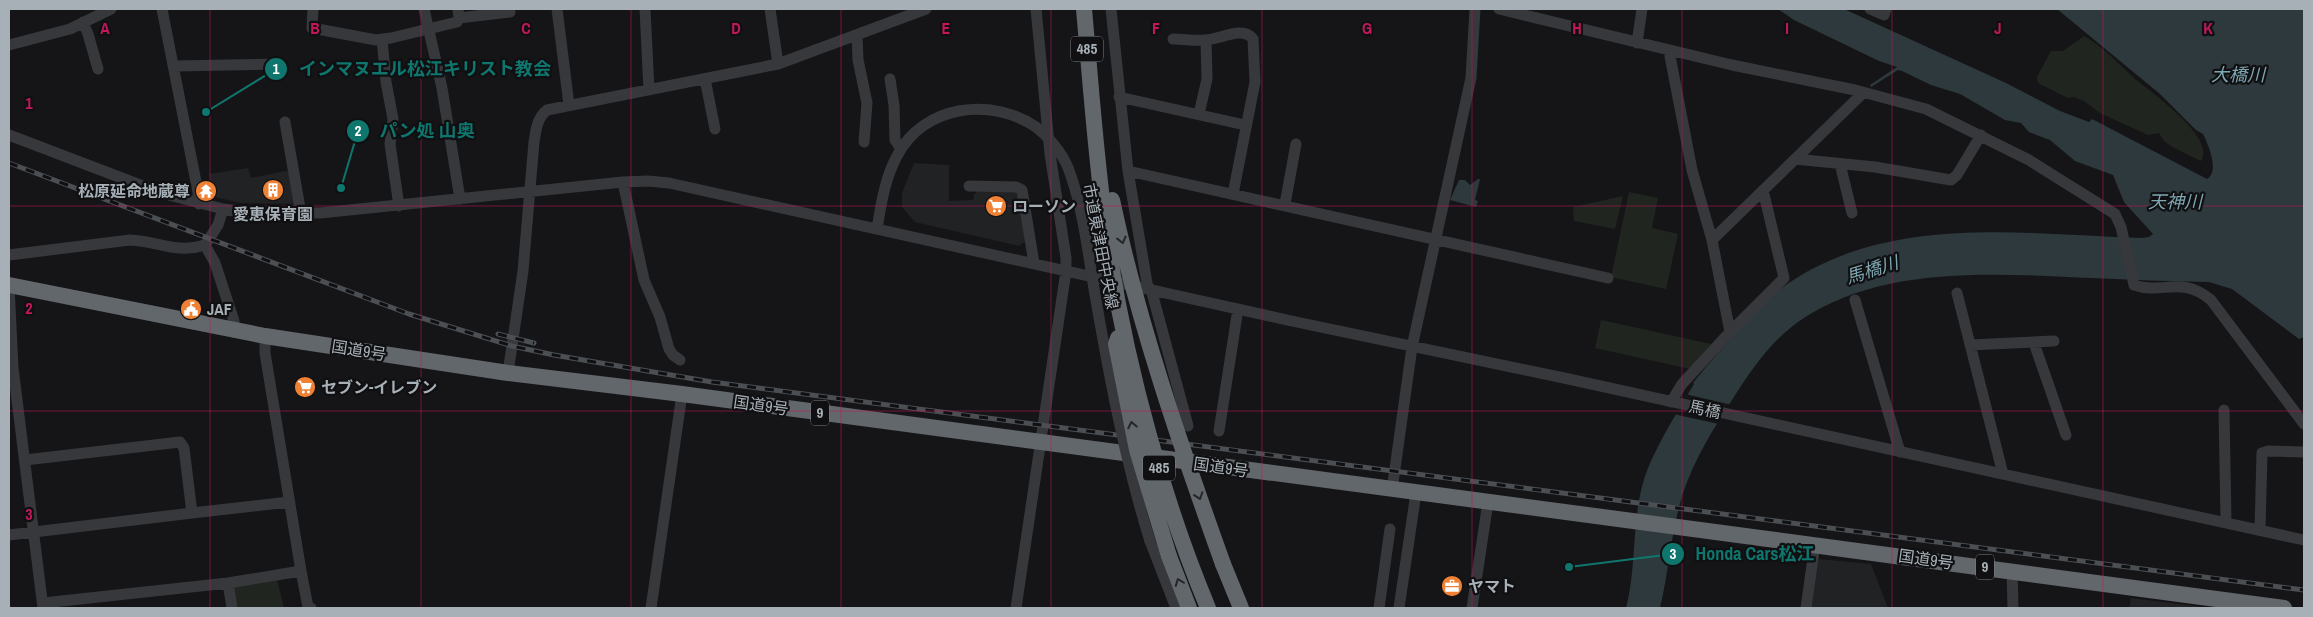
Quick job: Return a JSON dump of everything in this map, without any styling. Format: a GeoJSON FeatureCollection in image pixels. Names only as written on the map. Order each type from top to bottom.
{"type":"FeatureCollection","features":[{"type":"Feature","properties":{"kind":"highway","name":"485"},"geometry":{"type":"LineString","coordinates":[[1084,9],[1110,259],[1122,324],[1160,473],[1178,530],[1208,608]]}},
{"type":"Feature","properties":{"kind":"highway"},"geometry":{"type":"LineString","coordinates":[[1091,90],[1116,219],[1130,274],[1171,408],[1223,564],[1241,608]]}},
{"type":"Feature","properties":{"kind":"highway","name":"国道9号"},"geometry":{"type":"LineString","coordinates":[[9,285],[265,336],[508,373],[682,394],[1686,530],[1815,544],[2284,608]]}},
{"type":"Feature","properties":{"kind":"highway"},"geometry":{"type":"LineString","coordinates":[[1122,324],[1116,344],[1129,414],[1146,482],[1169,556],[1189,608]]}},
{"type":"Feature","properties":{"kind":"street"},"geometry":{"type":"LineString","coordinates":[[9,45],[70,29],[110,9]]}},
{"type":"Feature","properties":{"kind":"street"},"geometry":{"type":"LineString","coordinates":[[162,9],[199,204]]}},
{"type":"Feature","properties":{"kind":"street"},"geometry":{"type":"LineString","coordinates":[[313,9],[312,28],[382,39],[457,22],[458,14],[510,12]]}},
{"type":"Feature","properties":{"kind":"street"},"geometry":{"type":"LineString","coordinates":[[424,9],[460,199]]}},
{"type":"Feature","properties":{"kind":"street"},"geometry":{"type":"LineString","coordinates":[[558,9],[568,106]]}},
{"type":"Feature","properties":{"kind":"street"},"geometry":{"type":"LineString","coordinates":[[645,9],[649,90]]}},
{"type":"Feature","properties":{"kind":"street"},"geometry":{"type":"LineString","coordinates":[[770,9],[778,64]]}},
{"type":"Feature","properties":{"kind":"street"},"geometry":{"type":"LineString","coordinates":[[891,9],[895,20]]}},
{"type":"Feature","properties":{"kind":"street"},"geometry":{"type":"LineString","coordinates":[[508,373],[523,277],[534,142],[540,117],[547,110],[778,64],[926,9]]}},
{"type":"Feature","properties":{"kind":"street"},"geometry":{"type":"LineString","coordinates":[[1016,608],[1039,442],[1044,425],[1066,271],[1066,258],[1050,154],[1036,9]]}},
{"type":"Feature","properties":{"kind":"street"},"geometry":{"type":"LineString","coordinates":[[1111,9],[1128,171],[1150,289],[1188,426]]}},
{"type":"Feature","properties":{"kind":"street"},"geometry":{"type":"LineString","coordinates":[[1392,490],[1412,347],[1471,78],[1476,9]]}},
{"type":"Feature","properties":{"kind":"street"},"geometry":{"type":"LineString","coordinates":[[1499,9],[1670,51],[1863,93],[1926,109],[1981,135],[2029,160],[2113,212],[2119,220],[2133,284],[2139,287],[2185,286],[2204,294],[2211,300],[2304,424]]}},
{"type":"Feature","properties":{"kind":"street"},"geometry":{"type":"LineString","coordinates":[[1637,43],[1642,9]]}},
{"type":"Feature","properties":{"kind":"street"},"geometry":{"type":"LineString","coordinates":[[1870,9],[1884,15],[1886,9]]}},
{"type":"Feature","properties":{"kind":"street"},"geometry":{"type":"LineString","coordinates":[[83,22],[98,69]]}},
{"type":"Feature","properties":{"kind":"street"},"geometry":{"type":"LineString","coordinates":[[1173,39],[1206,40],[1237,33],[1245,34],[1254,39],[1255,82],[1245,125],[1247,132],[1233,194]]}},
{"type":"Feature","properties":{"kind":"street"},"geometry":{"type":"LineString","coordinates":[[857,35],[860,72],[867,103],[864,142]]}},
{"type":"Feature","properties":{"kind":"street"},"geometry":{"type":"LineString","coordinates":[[382,39],[386,82],[393,119],[390,144],[399,206]]}},
{"type":"Feature","properties":{"kind":"street"},"geometry":{"type":"LineString","coordinates":[[1199,114],[1207,79],[1206,40]]}},
{"type":"Feature","properties":{"kind":"street"},"geometry":{"type":"LineString","coordinates":[[1670,51],[1692,170],[1712,240],[1730,332]]}},
{"type":"Feature","properties":{"kind":"street"},"geometry":{"type":"LineString","coordinates":[[173,66],[278,64]]}},
{"type":"Feature","properties":{"kind":"street"},"geometry":{"type":"LineString","coordinates":[[705,79],[715,129]]}},
{"type":"Feature","properties":{"kind":"street"},"geometry":{"type":"LineString","coordinates":[[890,79],[894,105],[895,140],[901,149]]}},
{"type":"Feature","properties":{"kind":"street"},"geometry":{"type":"LineString","coordinates":[[1712,240],[1863,93]]}},
{"type":"Feature","properties":{"kind":"street"},"geometry":{"type":"LineString","coordinates":[[1119,97],[1245,125]]}},
{"type":"Feature","properties":{"kind":"street","name":"市道東津田中央線"},"geometry":{"type":"LineString","coordinates":[[877,229],[890,173],[901,149],[917,131],[932,121],[966,109],[985,108],[1001,111],[1016,116],[1036,127],[1060,153],[1071,175],[1080,209],[1117,418],[1133,487],[1150,541],[1176,608]]}},
{"type":"Feature","properties":{"kind":"street"},"geometry":{"type":"LineString","coordinates":[[285,122],[301,214]]}},
{"type":"Feature","properties":{"kind":"street","name":"馬橋"},"geometry":{"type":"LineString","coordinates":[[9,134],[142,187],[199,204],[256,213],[301,214],[399,206],[623,182],[648,181],[669,183],[1412,347],[2304,540]]}},
{"type":"Feature","properties":{"kind":"street"},"geometry":{"type":"LineString","coordinates":[[1794,159],[1950,180],[1957,175],[1981,135]]}},
{"type":"Feature","properties":{"kind":"street"},"geometry":{"type":"LineString","coordinates":[[1285,204],[1296,144]]}},
{"type":"Feature","properties":{"kind":"street"},"geometry":{"type":"LineString","coordinates":[[1840,164],[1852,213]]}},
{"type":"Feature","properties":{"kind":"street"},"geometry":{"type":"LineString","coordinates":[[1128,171],[1285,204],[1608,278]]}},
{"type":"Feature","properties":{"kind":"street"},"geometry":{"type":"LineString","coordinates":[[623,182],[644,280],[660,317],[670,349],[673,355],[680,360]]}},
{"type":"Feature","properties":{"kind":"street"},"geometry":{"type":"LineString","coordinates":[[969,186],[1016,187],[1022,190],[1034,263]]}},
{"type":"Feature","properties":{"kind":"street"},"geometry":{"type":"LineString","coordinates":[[1675,403],[1682,384],[1784,278],[1763,190]]}},
{"type":"Feature","properties":{"kind":"street"},"geometry":{"type":"LineString","coordinates":[[9,255],[130,240],[147,240],[181,249],[206,245],[218,225],[224,209]]}},
{"type":"Feature","properties":{"kind":"street"},"geometry":{"type":"LineString","coordinates":[[206,245],[215,263],[234,321],[234,330]]}},
{"type":"Feature","properties":{"kind":"street"},"geometry":{"type":"LineString","coordinates":[[9,285],[13,368],[43,606],[300,571]]}},
{"type":"Feature","properties":{"kind":"street"},"geometry":{"type":"LineString","coordinates":[[1957,293],[2003,474]]}},
{"type":"Feature","properties":{"kind":"street"},"geometry":{"type":"LineString","coordinates":[[1855,300],[1900,452]]}},
{"type":"Feature","properties":{"kind":"street"},"geometry":{"type":"LineString","coordinates":[[1219,431],[1238,309]]}},
{"type":"Feature","properties":{"kind":"street"},"geometry":{"type":"LineString","coordinates":[[265,336],[265,353],[300,571],[308,607],[311,608]]}},
{"type":"Feature","properties":{"kind":"street"},"geometry":{"type":"LineString","coordinates":[[1970,345],[2054,342]]}},
{"type":"Feature","properties":{"kind":"street"},"geometry":{"type":"LineString","coordinates":[[2034,343],[2066,436]]}},
{"type":"Feature","properties":{"kind":"street"},"geometry":{"type":"LineString","coordinates":[[651,608],[682,394]]}},
{"type":"Feature","properties":{"kind":"street"},"geometry":{"type":"LineString","coordinates":[[2224,410],[2226,522]]}},
{"type":"Feature","properties":{"kind":"street"},"geometry":{"type":"LineString","coordinates":[[25,460],[180,442],[184,448],[192,513]]}},
{"type":"Feature","properties":{"kind":"street"},"geometry":{"type":"LineString","coordinates":[[2260,530],[2262,453],[2268,451],[2303,452]]}},
{"type":"Feature","properties":{"kind":"street"},"geometry":{"type":"LineString","coordinates":[[1399,608],[1416,493]]}},
{"type":"Feature","properties":{"kind":"street"},"geometry":{"type":"LineString","coordinates":[[9,535],[289,502]]}},
{"type":"Feature","properties":{"kind":"street"},"geometry":{"type":"LineString","coordinates":[[1472,608],[1488,502]]}},
{"type":"Feature","properties":{"kind":"street"},"geometry":{"type":"LineString","coordinates":[[1380,608],[1390,529]]}},
{"type":"Feature","properties":{"kind":"street"},"geometry":{"type":"LineString","coordinates":[[1806,608],[1815,544]]}},
{"type":"Feature","properties":{"kind":"street"},"geometry":{"type":"LineString","coordinates":[[2012,570],[2013,608]]}},
{"type":"Feature","properties":{"kind":"street"},"geometry":{"type":"LineString","coordinates":[[228,582],[232,608]]}},
{"type":"Feature","properties":{"kind":"street"},"geometry":{"type":"LineString","coordinates":[[1382,593],[1401,596]]}},
{"type":"Feature","properties":{"kind":"shaded area"},"geometry":{"type":"Polygon","coordinates":[[[2084,36],[2104,50],[2134,78],[2179,115],[2199,140],[2203,151],[2201,161],[2174,148],[2164,141],[2159,133],[2148,135],[2100,113],[2084,101],[2074,97],[2068,98],[2038,83],[2037,77],[2051,51],[2063,51],[2084,36]]]}},
{"type":"Feature","properties":{"kind":"shaded area"},"geometry":{"type":"Polygon","coordinates":[[[914,163],[949,165],[949,201],[973,200],[974,194],[977,192],[1014,192],[1020,197],[1026,241],[1019,246],[915,222],[902,207],[902,193],[914,163]]]}},
{"type":"Feature","properties":{"kind":"shaded area"},"geometry":{"type":"Polygon","coordinates":[[[248,168],[251,178],[290,170],[296,204],[241,203],[214,197],[209,174],[248,168]]]}},
{"type":"Feature","properties":{"kind":"shaded area"},"geometry":{"type":"Polygon","coordinates":[[[1629,192],[1658,198],[1652,228],[1678,234],[1666,289],[1611,277],[1629,192]]]}},
{"type":"Feature","properties":{"kind":"shaded area"},"geometry":{"type":"Polygon","coordinates":[[[1623,196],[1615,229],[1574,221],[1573,207],[1623,196]]]}},
{"type":"Feature","properties":{"kind":"shaded area"},"geometry":{"type":"Polygon","coordinates":[[[1601,320],[1711,344],[1690,369],[1595,348],[1601,320]]]}},
{"type":"Feature","properties":{"kind":"shaded area"},"geometry":{"type":"Polygon","coordinates":[[[1818,559],[1871,564],[1888,608],[1811,608],[1818,559]]]}},
{"type":"Feature","properties":{"kind":"shaded area"},"geometry":{"type":"Polygon","coordinates":[[[277,580],[284,608],[236,608],[232,586],[277,580]]]}},
{"type":"Feature","properties":{"kind":"shaded area"},"geometry":{"type":"Polygon","coordinates":[[[2131,598],[2210,608],[2129,608],[2131,598]]]}},
{"type":"Feature","properties":{"kind":"water"},"geometry":{"type":"Polygon","coordinates":[[[1778,9],[1844,9],[2006,83],[2060,111],[2089,122],[2092,119],[2207,179],[2213,170],[2213,164],[2203,134],[2196,130],[2160,94],[2057,9],[2304,9],[2304,337],[2299,339],[2232,289],[2209,282],[2017,275],[1940,277],[1902,282],[1865,290],[1830,303],[1798,322],[1778,339],[1761,358],[1718,422],[1705,445],[1687,481],[1679,507],[1660,608],[1626,608],[1630,591],[1636,520],[1642,485],[1653,457],[1693,383],[1729,341],[1775,293],[1816,267],[1859,250],[1904,239],[1951,234],[1999,232],[2142,238],[2153,234],[2124,202],[2113,175],[2075,161],[2050,140],[2029,132],[2021,123],[2005,120],[1960,94],[1931,85],[1902,71],[1898,70],[1871,87],[1870,85],[1897,67],[1879,61],[1794,20],[1778,9]]]}},
{"type":"Feature","properties":{"kind":"water"},"geometry":{"type":"Polygon","coordinates":[[[1480,179],[1475,200],[1478,201],[1476,207],[1450,200],[1459,180],[1465,180],[1470,185],[1480,179]]]}},
{"type":"Feature","properties":{"kind":"pier"},"geometry":{"type":"Polygon","coordinates":[[[1685,394],[1732,405],[1719,424],[1673,414],[1685,394]]]}},
{"type":"Feature","properties":{"kind":"railway"},"geometry":{"type":"LineString","coordinates":[[9,163],[409,314],[512,346],[554,355],[712,382],[2304,590]]}},
{"type":"Feature","properties":{"kind":"railway"},"geometry":{"type":"LineString","coordinates":[[498,334],[534,343]]}},
{"type":"Feature","properties":{"kind":"place","name":"インマヌエル松江キリスト教会"},"geometry":{"type":"Point","coordinates":[206,112]}},
{"type":"Feature","properties":{"kind":"place","name":"パン処 山奥"},"geometry":{"type":"Point","coordinates":[341,188]}},
{"type":"Feature","properties":{"kind":"place","name":"愛恵保育園"},"geometry":{"type":"Point","coordinates":[273,190]}},
{"type":"Feature","properties":{"kind":"place","name":"松原延命地蔵尊"},"geometry":{"type":"Point","coordinates":[206,191]}},
{"type":"Feature","properties":{"kind":"place","name":"ローソン"},"geometry":{"type":"Point","coordinates":[996,206]}},
{"type":"Feature","properties":{"kind":"place","name":"JAF"},"geometry":{"type":"Point","coordinates":[191,309]}},
{"type":"Feature","properties":{"kind":"place","name":"セブン-イレブン"},"geometry":{"type":"Point","coordinates":[305,387]}},
{"type":"Feature","properties":{"kind":"place","name":"Honda Cars松江"},"geometry":{"type":"Point","coordinates":[1569,567]}},
{"type":"Feature","properties":{"kind":"place","name":"ヤマト"},"geometry":{"type":"Point","coordinates":[1452,586]}},
{"type":"Feature","properties":{"kind":"water label","name":"大橋川"},"geometry":{"type":"Point","coordinates":[2238,75]}},
{"type":"Feature","properties":{"kind":"water label","name":"天神川"},"geometry":{"type":"Point","coordinates":[2175,202]}},
{"type":"Feature","properties":{"kind":"water label","name":"馬橋川"},"geometry":{"type":"Point","coordinates":[1872,270]}}]}
